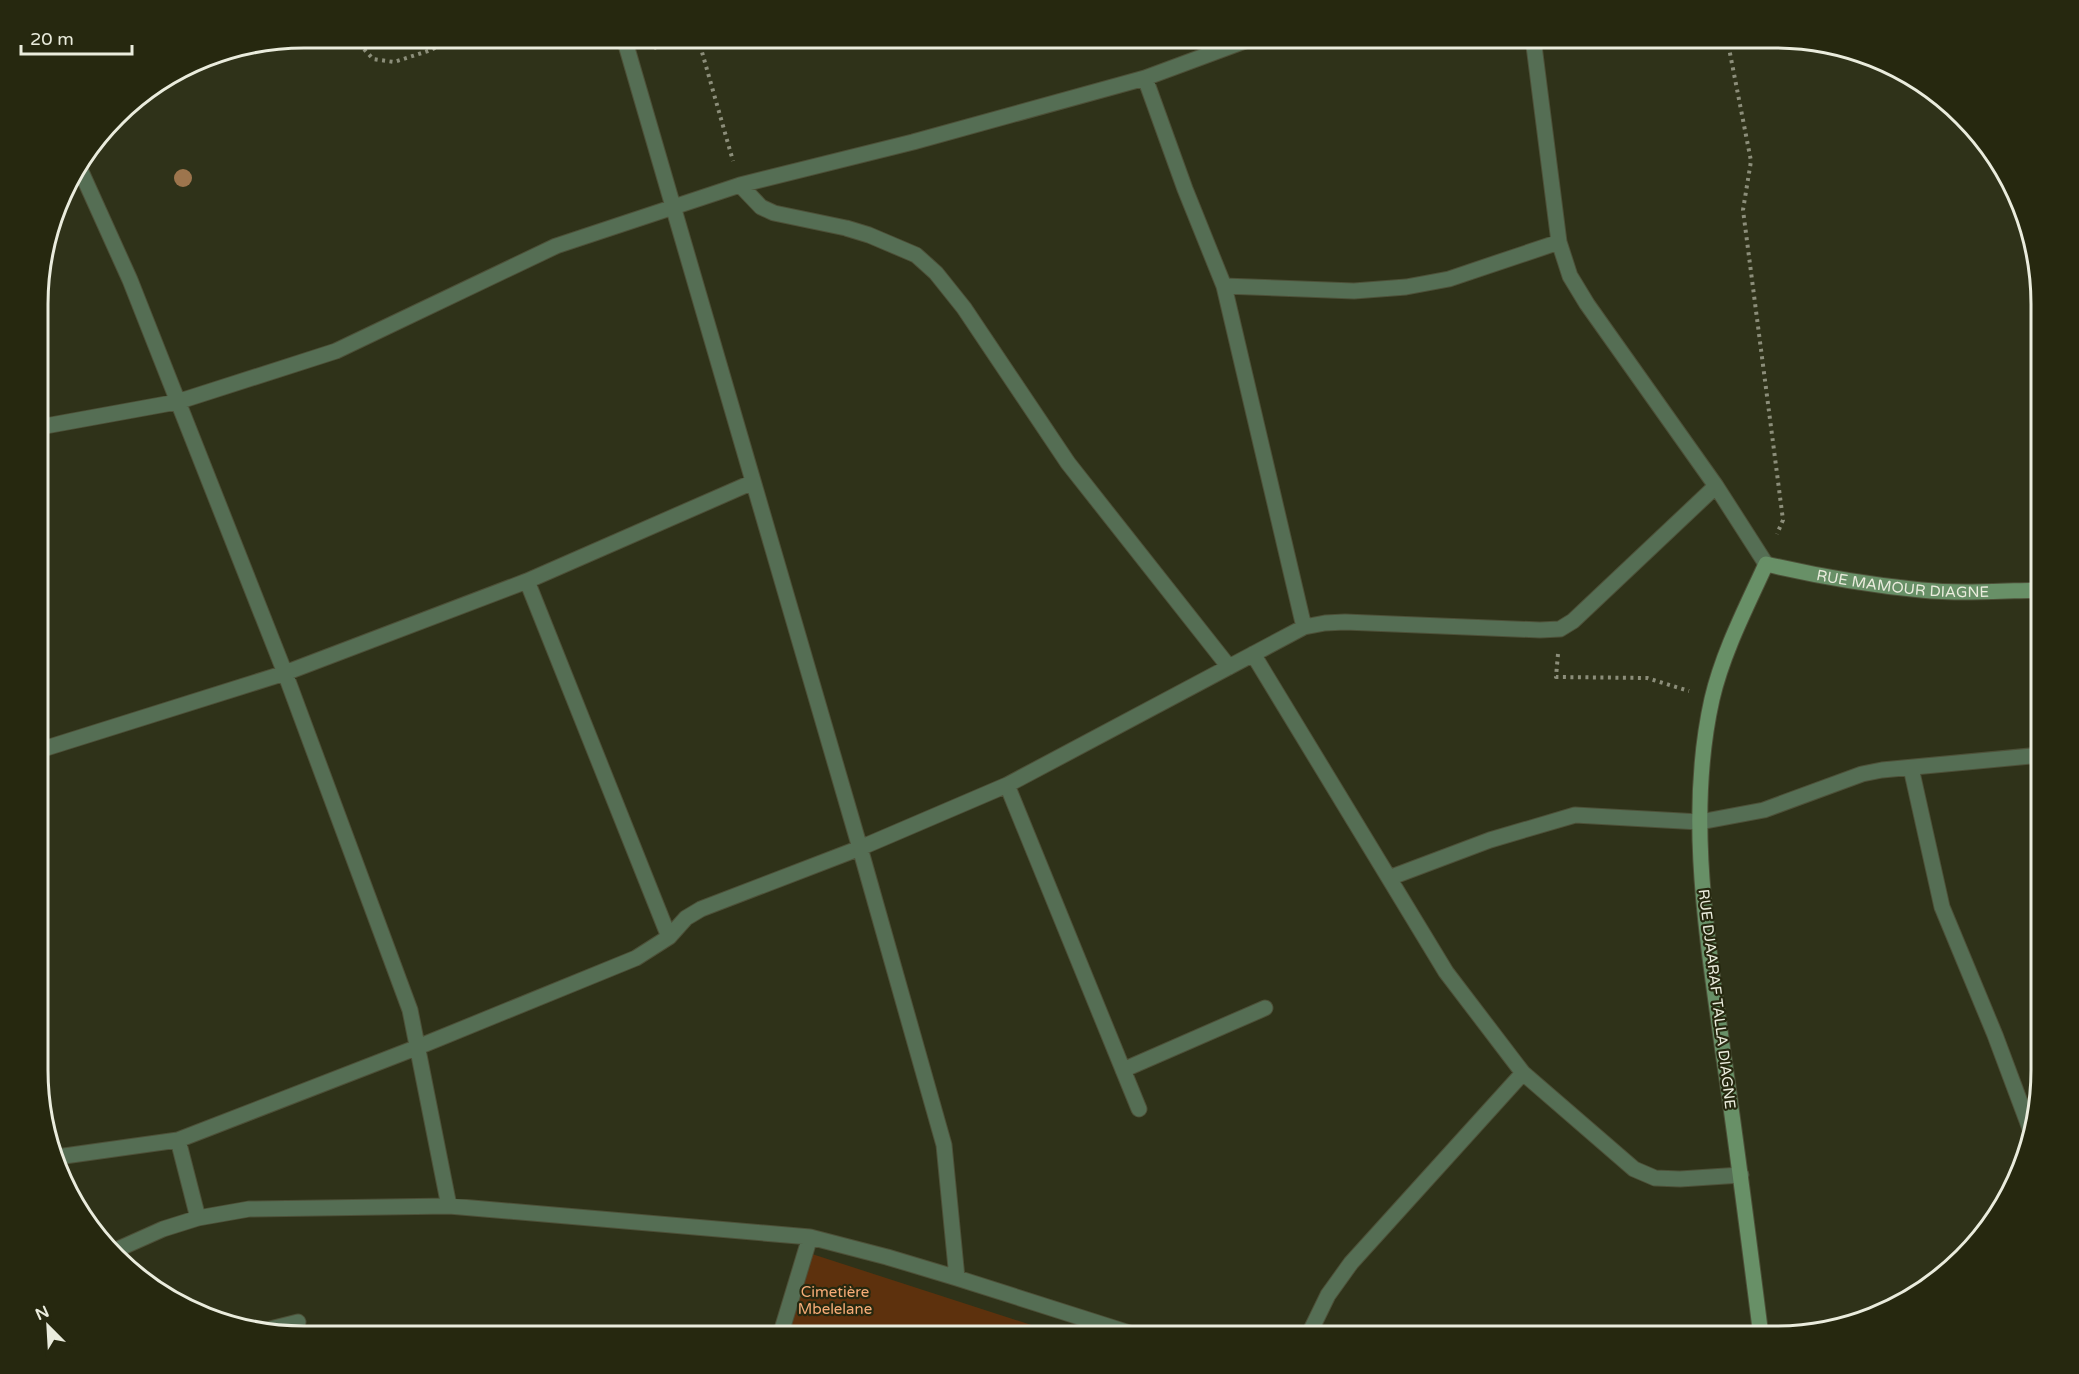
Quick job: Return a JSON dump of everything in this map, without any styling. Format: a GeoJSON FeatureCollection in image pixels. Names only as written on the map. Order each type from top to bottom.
{"type":"FeatureCollection","features":[{"type":"Feature","properties":{"kind":"street"},"geometry":{"type":"LineString","coordinates":[[627,48],[944,1145],[957,1278]]}},
{"type":"Feature","properties":{"kind":"street"},"geometry":{"type":"LineString","coordinates":[[48,425],[177,402],[336,351],[556,246],[740,185],[913,142],[1145,78],[1226,48]]}},
{"type":"Feature","properties":{"kind":"street"},"geometry":{"type":"LineString","coordinates":[[1534,48],[1559,242],[1570,276],[1587,304],[1716,486],[1766,564]]}},
{"type":"Feature","properties":{"kind":"street"},"geometry":{"type":"LineString","coordinates":[[1145,78],[1185,189],[1224,286],[1304,627]]}},
{"type":"Feature","properties":{"kind":"street"},"geometry":{"type":"LineString","coordinates":[[83,175],[130,280],[285,673],[410,1010],[449,1206]]}},
{"type":"Feature","properties":{"kind":"street"},"geometry":{"type":"LineString","coordinates":[[740,185],[761,207],[774,213],[869,235],[915,255],[936,273],[964,308],[1068,463],[1229,667]]}},
{"type":"Feature","properties":{"kind":"street"},"geometry":{"type":"LineString","coordinates":[[1224,286],[1354,291],[1406,287],[1449,279],[1559,242]]}},
{"type":"Feature","properties":{"kind":"street"},"geometry":{"type":"LineString","coordinates":[[48,747],[285,673],[527,580],[753,482]]}},
{"type":"Feature","properties":{"kind":"street"},"geometry":{"type":"LineString","coordinates":[[63,1156],[178,1140],[418,1047],[636,958],[669,937],[686,918],[701,909],[860,848],[1007,785],[1304,627],[1345,622],[1560,629],[1573,621],[1716,486]]}},
{"type":"Feature","properties":{"kind":"street","name":"RUE MAMOUR DIAGNE"},"geometry":{"type":"LineString","coordinates":[[1766,564],[1822,577],[1922,590],[1979,592],[2031,590]]}},
{"type":"Feature","properties":{"kind":"street","name":"RUE DJAARAF TALLA DIAGNE"},"geometry":{"type":"LineString","coordinates":[[1760,1326],[1703,906],[1700,822],[1701,764],[1712,698],[1736,627],[1766,564]]}},
{"type":"Feature","properties":{"kind":"street"},"geometry":{"type":"LineString","coordinates":[[527,580],[669,937]]}},
{"type":"Feature","properties":{"kind":"street"},"geometry":{"type":"LineString","coordinates":[[1253,654],[1446,972],[1523,1072],[1635,1169],[1655,1178],[1680,1179],[1741,1175]]}},
{"type":"Feature","properties":{"kind":"street"},"geometry":{"type":"LineString","coordinates":[[1389,878],[1490,840],[1575,815],[1700,822],[1764,810],[1862,774],[2031,756]]}},
{"type":"Feature","properties":{"kind":"street"},"geometry":{"type":"LineString","coordinates":[[1911,768],[1942,907],[1995,1035],[2026,1119]]}},
{"type":"Feature","properties":{"kind":"street"},"geometry":{"type":"LineString","coordinates":[[1007,785],[1139,1109]]}},
{"type":"Feature","properties":{"kind":"street"},"geometry":{"type":"LineString","coordinates":[[1123,1070],[1265,1008]]}},
{"type":"Feature","properties":{"kind":"street"},"geometry":{"type":"LineString","coordinates":[[1313,1326],[1328,1295],[1351,1263],[1523,1072]]}},
{"type":"Feature","properties":{"kind":"street"},"geometry":{"type":"LineString","coordinates":[[178,1140],[198,1218]]}},
{"type":"Feature","properties":{"kind":"street"},"geometry":{"type":"LineString","coordinates":[[120,1248],[163,1228],[198,1218],[249,1209],[449,1206],[810,1238],[887,1257],[1108,1326]]}},
{"type":"Feature","properties":{"kind":"street"},"geometry":{"type":"LineString","coordinates":[[783,1326],[810,1238]]}},
{"type":"Feature","properties":{"kind":"street"},"geometry":{"type":"LineString","coordinates":[[286,1325],[298,1322]]}},
{"type":"Feature","properties":{"kind":"path"},"geometry":{"type":"LineString","coordinates":[[363,48],[373,59],[394,62],[435,48]]}},
{"type":"Feature","properties":{"kind":"path"},"geometry":{"type":"LineString","coordinates":[[701,48],[740,185]]}},
{"type":"Feature","properties":{"kind":"path"},"geometry":{"type":"LineString","coordinates":[[1729,48],[1751,161],[1743,210],[1783,520],[1766,564]]}},
{"type":"Feature","properties":{"kind":"path"},"geometry":{"type":"LineString","coordinates":[[1560,629],[1557,677],[1647,678],[1712,698]]}},
{"type":"Feature","properties":{"kind":"green space","name":"Cimetière Mbelelane"},"geometry":{"type":"Polygon","coordinates":[[[812,1254],[1034,1326],[789,1326],[812,1254]]]}}]}
